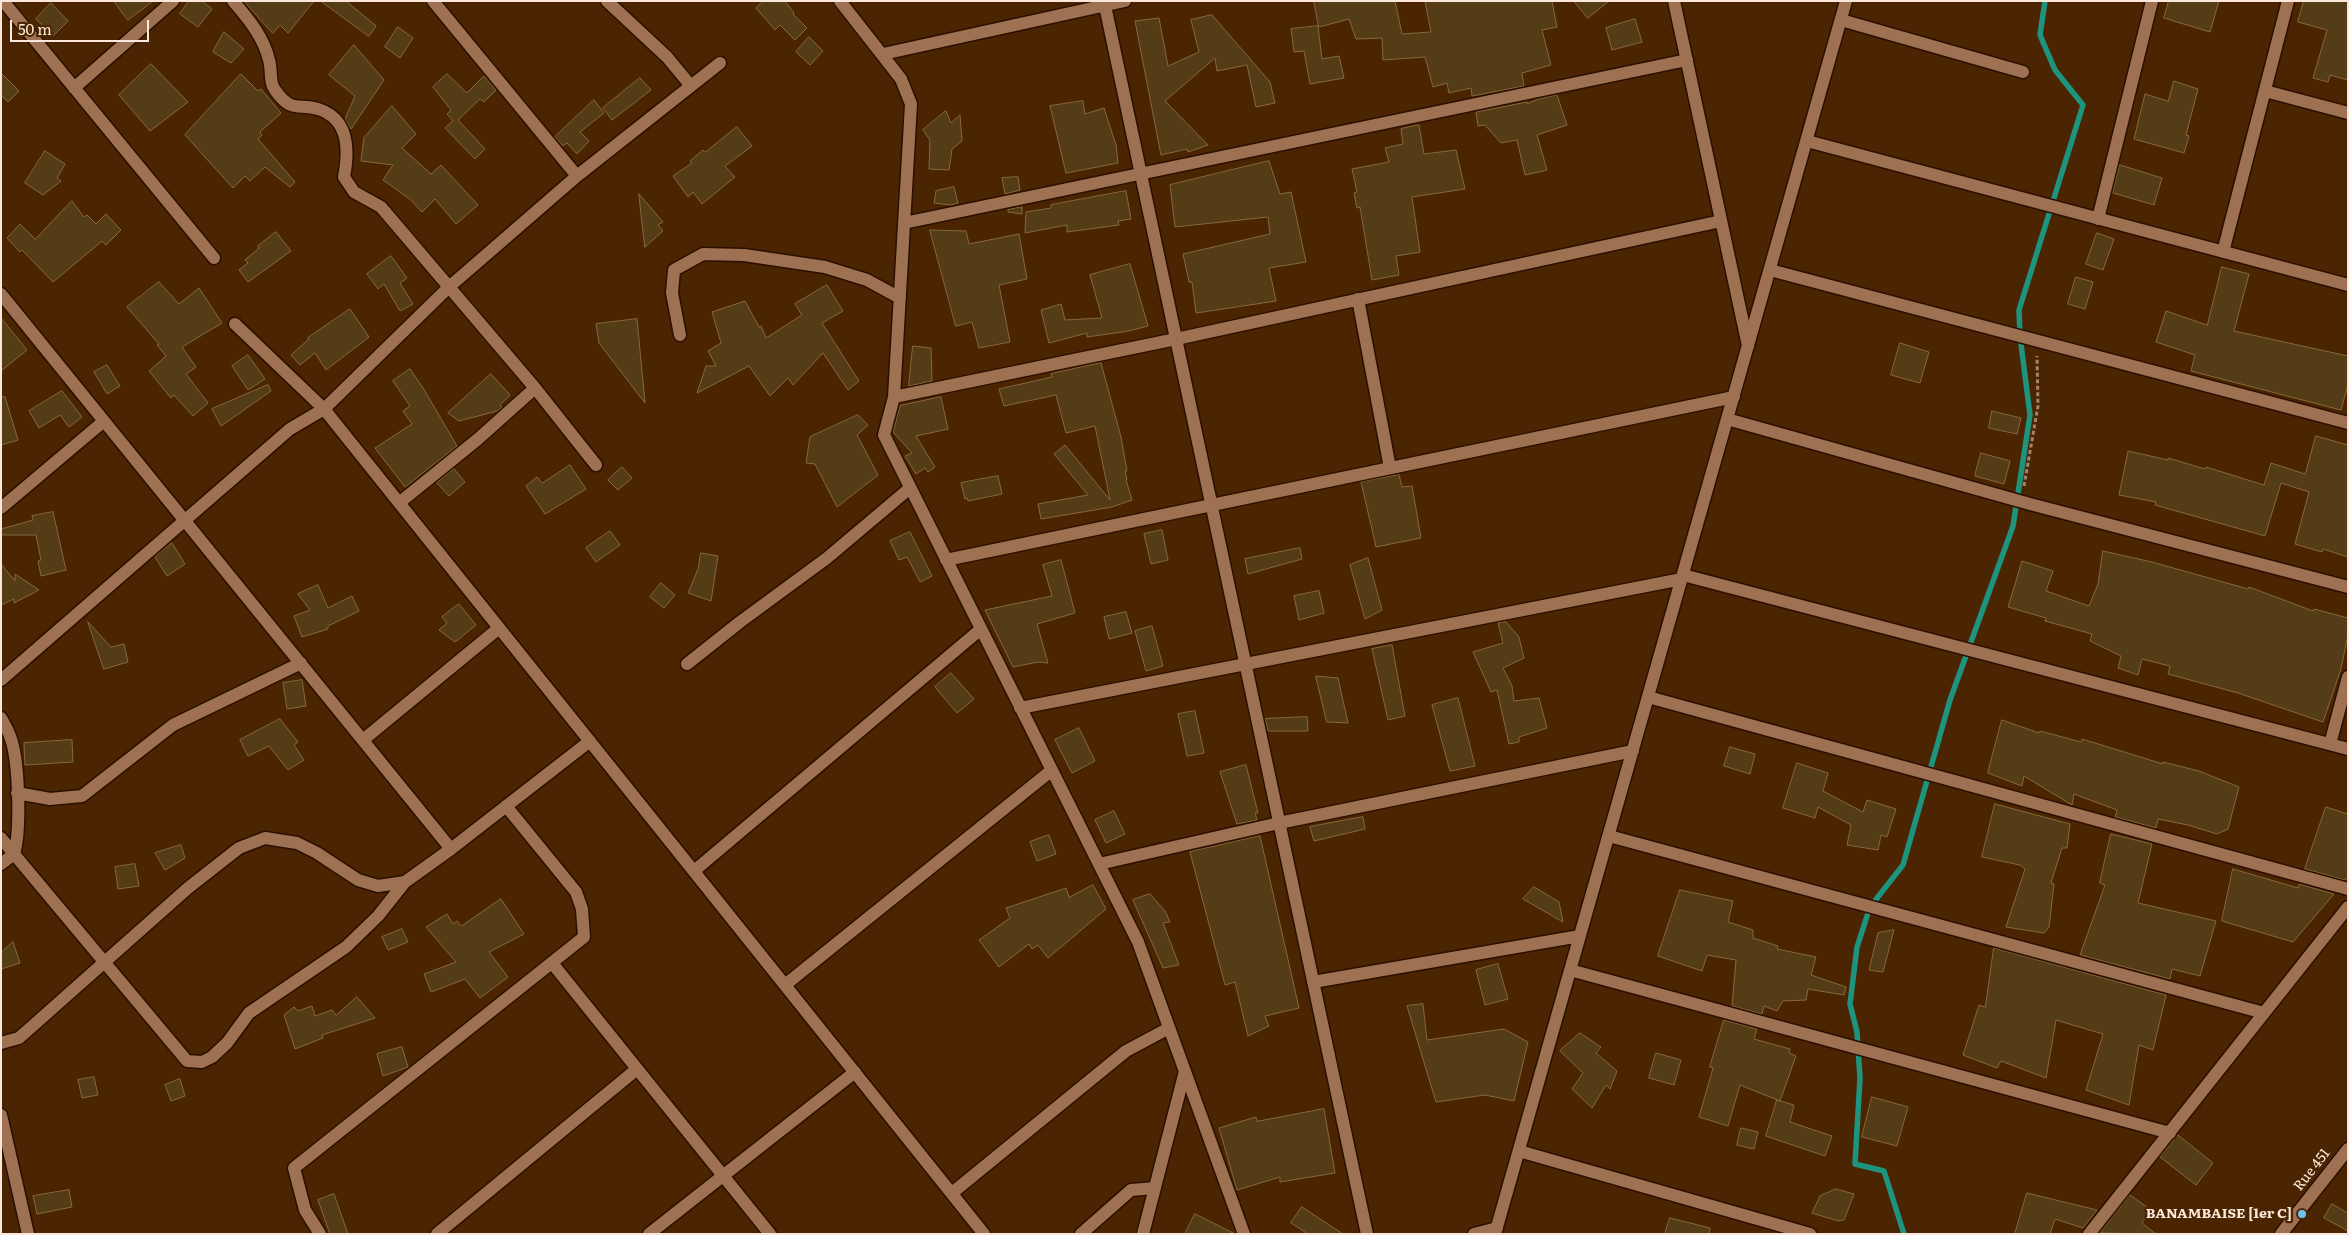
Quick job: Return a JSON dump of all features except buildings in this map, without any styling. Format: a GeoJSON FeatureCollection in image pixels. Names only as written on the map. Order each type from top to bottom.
{"type":"FeatureCollection","features":[{"type":"Feature","properties":{"kind":"street"},"geometry":{"type":"LineString","coordinates":[[3,1],[214,258]]}},
{"type":"Feature","properties":{"kind":"street"},"geometry":{"type":"LineString","coordinates":[[74,88],[174,1]]}},
{"type":"Feature","properties":{"kind":"street"},"geometry":{"type":"LineString","coordinates":[[233,1],[247,17],[264,44],[270,60],[273,88],[282,99],[295,108],[318,109],[334,118],[345,135],[348,154],[344,177],[354,192],[381,207],[535,388],[596,465]]}},
{"type":"Feature","properties":{"kind":"street"},"geometry":{"type":"LineString","coordinates":[[433,1],[577,176]]}},
{"type":"Feature","properties":{"kind":"street"},"geometry":{"type":"LineString","coordinates":[[608,1],[668,57],[691,86]]}},
{"type":"Feature","properties":{"kind":"street"},"geometry":{"type":"LineString","coordinates":[[840,1],[901,79],[911,104],[894,397],[884,436],[1138,942],[1244,1234]]}},
{"type":"Feature","properties":{"kind":"street"},"geometry":{"type":"LineString","coordinates":[[883,54],[1104,3],[1125,1]]}},
{"type":"Feature","properties":{"kind":"street"},"geometry":{"type":"LineString","coordinates":[[1674,1],[1748,346]]}},
{"type":"Feature","properties":{"kind":"street"},"geometry":{"type":"LineString","coordinates":[[1474,1234],[1496,1231],[1846,1]]}},
{"type":"Feature","properties":{"kind":"street"},"geometry":{"type":"LineString","coordinates":[[2098,219],[2152,1]]}},
{"type":"Feature","properties":{"kind":"street"},"geometry":{"type":"LineString","coordinates":[[2223,252],[2288,1]]}},
{"type":"Feature","properties":{"kind":"street"},"geometry":{"type":"LineString","coordinates":[[1104,3],[1367,1234]]}},
{"type":"Feature","properties":{"kind":"street"},"geometry":{"type":"LineString","coordinates":[[1841,20],[2023,72]]}},
{"type":"Feature","properties":{"kind":"street"},"geometry":{"type":"LineString","coordinates":[[904,223],[1687,60]]}},
{"type":"Feature","properties":{"kind":"street"},"geometry":{"type":"LineString","coordinates":[[1,680],[290,429],[324,409],[448,287],[577,176],[720,63]]}},
{"type":"Feature","properties":{"kind":"street"},"geometry":{"type":"LineString","coordinates":[[2265,91],[2348,113]]}},
{"type":"Feature","properties":{"kind":"street"},"geometry":{"type":"LineString","coordinates":[[1807,141],[2348,285]]}},
{"type":"Feature","properties":{"kind":"street"},"geometry":{"type":"LineString","coordinates":[[894,397],[1176,339],[1721,221]]}},
{"type":"Feature","properties":{"kind":"street"},"geometry":{"type":"LineString","coordinates":[[680,335],[672,293],[674,270],[703,254],[744,255],[825,267],[867,280],[900,298]]}},
{"type":"Feature","properties":{"kind":"street"},"geometry":{"type":"LineString","coordinates":[[1770,270],[2348,423]]}},
{"type":"Feature","properties":{"kind":"street"},"geometry":{"type":"LineString","coordinates":[[3,300],[104,421],[451,849]]}},
{"type":"Feature","properties":{"kind":"street"},"geometry":{"type":"LineString","coordinates":[[1358,300],[1390,468]]}},
{"type":"Feature","properties":{"kind":"street"},"geometry":{"type":"LineString","coordinates":[[236,324],[324,409],[984,1234]]}},
{"type":"Feature","properties":{"kind":"street"},"geometry":{"type":"LineString","coordinates":[[399,503],[478,439],[535,388]]}},
{"type":"Feature","properties":{"kind":"street"},"geometry":{"type":"LineString","coordinates":[[946,560],[1734,397]]}},
{"type":"Feature","properties":{"kind":"street"},"geometry":{"type":"LineString","coordinates":[[1727,419],[2025,503],[2348,587]]}},
{"type":"Feature","properties":{"kind":"street"},"geometry":{"type":"LineString","coordinates":[[1,508],[104,421]]}},
{"type":"Feature","properties":{"kind":"street"},"geometry":{"type":"LineString","coordinates":[[687,664],[827,558],[910,488]]}},
{"type":"Feature","properties":{"kind":"street"},"geometry":{"type":"LineString","coordinates":[[1020,708],[1682,577],[2348,749]]}},
{"type":"Feature","properties":{"kind":"street"},"geometry":{"type":"LineString","coordinates":[[363,740],[499,628]]}},
{"type":"Feature","properties":{"kind":"street"},"geometry":{"type":"LineString","coordinates":[[694,871],[981,629]]}},
{"type":"Feature","properties":{"kind":"street"},"geometry":{"type":"LineString","coordinates":[[17,793],[50,799],[82,796],[174,725],[301,663]]}},
{"type":"Feature","properties":{"kind":"street"},"geometry":{"type":"LineString","coordinates":[[2330,744],[2348,677]]}},
{"type":"Feature","properties":{"kind":"street"},"geometry":{"type":"LineString","coordinates":[[1648,697],[2348,889]]}},
{"type":"Feature","properties":{"kind":"street"},"geometry":{"type":"LineString","coordinates":[[1,718],[11,739],[15,759],[18,840],[14,854],[1,864]]}},
{"type":"Feature","properties":{"kind":"street"},"geometry":{"type":"LineString","coordinates":[[1,838],[187,1061],[202,1062],[212,1057],[227,1043],[249,1013],[346,947],[378,916],[405,882],[451,849],[590,741]]}},
{"type":"Feature","properties":{"kind":"street"},"geometry":{"type":"LineString","coordinates":[[1099,864],[1279,823],[1633,751]]}},
{"type":"Feature","properties":{"kind":"street"},"geometry":{"type":"LineString","coordinates":[[785,986],[1052,770]]}},
{"type":"Feature","properties":{"kind":"street"},"geometry":{"type":"LineString","coordinates":[[320,1234],[305,1210],[294,1168],[584,937],[582,909],[576,892],[506,806]]}},
{"type":"Feature","properties":{"kind":"street"},"geometry":{"type":"LineString","coordinates":[[1609,836],[2264,1013]]}},
{"type":"Feature","properties":{"kind":"street"},"geometry":{"type":"LineString","coordinates":[[1,1043],[19,1038],[188,888],[239,848],[265,838],[297,843],[317,853],[358,880],[378,886],[405,882]]}},
{"type":"Feature","properties":{"kind":"street"},"geometry":{"type":"LineString","coordinates":[[2089,1234],[2348,907]]}},
{"type":"Feature","properties":{"kind":"street"},"geometry":{"type":"LineString","coordinates":[[1313,982],[1580,936]]}},
{"type":"Feature","properties":{"kind":"street"},"geometry":{"type":"LineString","coordinates":[[552,963],[770,1234]]}},
{"type":"Feature","properties":{"kind":"street"},"geometry":{"type":"LineString","coordinates":[[1570,970],[2170,1133]]}},
{"type":"Feature","properties":{"kind":"street"},"geometry":{"type":"LineString","coordinates":[[952,1194],[1126,1051],[1169,1028]]}},
{"type":"Feature","properties":{"kind":"street"},"geometry":{"type":"LineString","coordinates":[[436,1234],[637,1069]]}},
{"type":"Feature","properties":{"kind":"street"},"geometry":{"type":"LineString","coordinates":[[650,1234],[855,1072]]}},
{"type":"Feature","properties":{"kind":"street"},"geometry":{"type":"LineString","coordinates":[[1143,1234],[1185,1072]]}},
{"type":"Feature","properties":{"kind":"street"},"geometry":{"type":"LineString","coordinates":[[1,1115],[28,1234]]}},
{"type":"Feature","properties":{"kind":"street","name":"Rue 451"},"geometry":{"type":"LineString","coordinates":[[2281,1234],[2348,1149]]}},
{"type":"Feature","properties":{"kind":"street"},"geometry":{"type":"LineString","coordinates":[[1519,1150],[1810,1234]]}},
{"type":"Feature","properties":{"kind":"street"},"geometry":{"type":"LineString","coordinates":[[1081,1234],[1131,1190],[1154,1188]]}},
{"type":"Feature","properties":{"kind":"path"},"geometry":{"type":"LineString","coordinates":[[2025,503],[2024,486],[2038,406],[2037,341]]}},
{"type":"Feature","properties":{"kind":"waterway"},"geometry":{"type":"LineString","coordinates":[[1904,1234],[1884,1171],[1855,1164],[1860,1078],[1857,1032],[1850,1004],[1857,947],[1870,907],[1903,865],[1950,700],[2013,526],[2030,415],[2020,336],[2019,310],[2083,105],[2055,70],[2040,35],[2045,1]]}},
{"type":"Feature","properties":{"kind":"place","name":"BANAMBAISE [1er C]"},"geometry":{"type":"Point","coordinates":[2302,1214]}}]}
